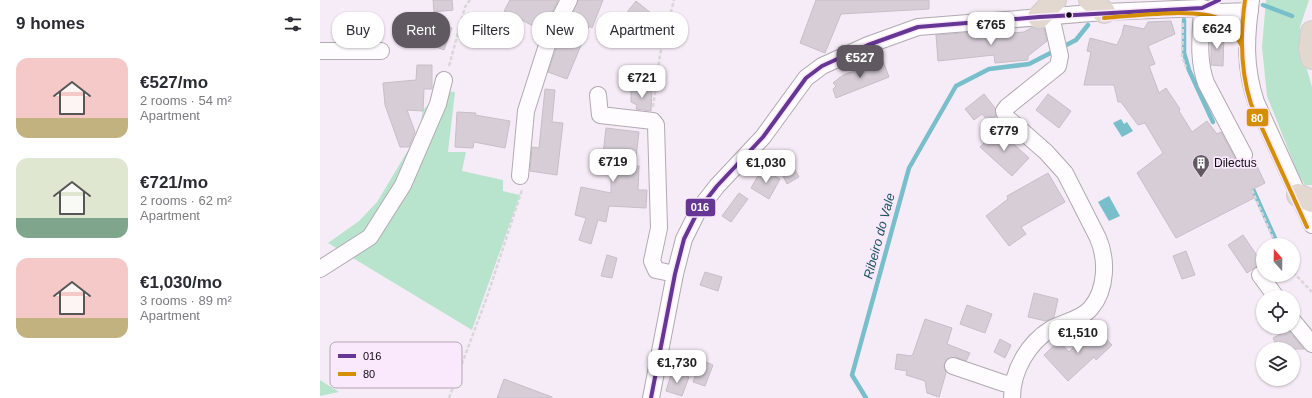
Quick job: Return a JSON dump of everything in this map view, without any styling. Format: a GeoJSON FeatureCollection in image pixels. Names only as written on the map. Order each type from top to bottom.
{"type":"FeatureCollection","features":[{"type":"Feature","properties":{"kind":"highway"},"geometry":{"type":"LineString","coordinates":[[1312,32],[1310,49],[1312,58]]}},
{"type":"Feature","properties":{"kind":"street"},"geometry":{"type":"LineString","coordinates":[[520,176],[526,111],[549,39],[569,0]]}},
{"type":"Feature","properties":{"kind":"street"},"geometry":{"type":"LineString","coordinates":[[651,398],[675,274],[684,239],[698,209],[717,186],[763,138],[806,78],[822,66],[868,45],[918,27],[1097,6],[1202,8],[1249,3],[1246,55],[1249,82],[1256,102],[1305,198],[1312,225]]}},
{"type":"Feature","properties":{"kind":"street"},"geometry":{"type":"LineString","coordinates":[[1220,6],[1235,24],[1247,43]]}},
{"type":"Feature","properties":{"kind":"street"},"geometry":{"type":"LineString","coordinates":[[1202,8],[1200,59],[1202,71],[1206,83],[1244,155]]}},
{"type":"Feature","properties":{"kind":"street"},"geometry":{"type":"LineString","coordinates":[[953,366],[1003,384],[1012,391],[1025,356],[1034,343],[1052,329],[1078,317],[1091,308],[1097,298],[1105,270],[1102,247],[1065,173],[1046,152],[1006,117],[1004,111],[1058,66],[1060,56],[1049,11]]}},
{"type":"Feature","properties":{"kind":"street"},"geometry":{"type":"LineString","coordinates":[[320,51],[381,51]]}},
{"type":"Feature","properties":{"kind":"street"},"geometry":{"type":"LineString","coordinates":[[320,269],[370,237],[403,185],[438,104],[444,80]]}},
{"type":"Feature","properties":{"kind":"street"},"geometry":{"type":"LineString","coordinates":[[598,95],[600,115],[653,121],[656,125],[659,228],[652,261],[656,270],[675,274]]}},
{"type":"Feature","properties":{"kind":"street"},"geometry":{"type":"LineString","coordinates":[[1300,329],[1312,344]]}},
{"type":"Feature","properties":{"kind":"path"},"geometry":{"type":"LineString","coordinates":[[452,58],[466,7],[470,0]]}},
{"type":"Feature","properties":{"kind":"path"},"geometry":{"type":"LineString","coordinates":[[653,121],[657,74],[674,0]]}},
{"type":"Feature","properties":{"kind":"path"},"geometry":{"type":"LineString","coordinates":[[462,363],[487,297],[522,188],[520,176]]}},
{"type":"Feature","properties":{"kind":"path"},"geometry":{"type":"LineString","coordinates":[[1252,190],[1273,238]]}},
{"type":"Feature","properties":{"kind":"path"},"geometry":{"type":"LineString","coordinates":[[1300,279],[1312,292]]}},
{"type":"Feature","properties":{"kind":"path"},"geometry":{"type":"LineString","coordinates":[[449,398],[453,388]]}},
{"type":"Feature","properties":{"kind":"green space"},"geometry":{"type":"Polygon","coordinates":[[[1266,0],[1309,0],[1300,27],[1300,45],[1312,87],[1312,185],[1305,185],[1298,174],[1267,96],[1262,47],[1266,0]]]}},
{"type":"Feature","properties":{"kind":"green space"},"geometry":{"type":"Polygon","coordinates":[[[442,91],[455,92],[448,152],[466,152],[462,171],[503,180],[503,191],[520,195],[472,330],[328,243],[359,221],[377,202],[419,132],[423,110],[442,91]]]}},
{"type":"Feature","properties":{"kind":"green space"},"geometry":{"type":"Polygon","coordinates":[[[320,380],[330,386],[330,388],[339,392],[320,396],[320,380]]]}},
{"type":"Feature","properties":{"kind":"water"},"geometry":{"type":"Polygon","coordinates":[[[1121,119],[1124,124],[1127,122],[1133,131],[1122,137],[1113,123],[1121,119]]]}},
{"type":"Feature","properties":{"kind":"water"},"geometry":{"type":"Polygon","coordinates":[[[1109,196],[1120,216],[1109,221],[1098,202],[1109,196]]]}},
{"type":"Feature","properties":{"kind":"building"},"geometry":{"type":"Polygon","coordinates":[[[433,0],[452,0],[453,10],[434,12],[433,0]]]}},
{"type":"Feature","properties":{"kind":"building"},"geometry":{"type":"Polygon","coordinates":[[[510,0],[558,0],[552,12],[532,12],[532,25],[524,21],[524,12],[504,11],[510,0]]]}},
{"type":"Feature","properties":{"kind":"building"},"geometry":{"type":"Polygon","coordinates":[[[578,0],[603,0],[598,12],[596,12],[596,18],[592,28],[589,26],[588,28],[588,12],[572,12],[578,0]]]}},
{"type":"Feature","properties":{"kind":"building"},"geometry":{"type":"Polygon","coordinates":[[[816,0],[929,0],[929,9],[841,14],[825,53],[800,43],[816,0]]]}},
{"type":"Feature","properties":{"kind":"building"},"geometry":{"type":"Polygon","coordinates":[[[636,1],[650,12],[627,12],[636,1]]]}},
{"type":"Feature","properties":{"kind":"building"},"geometry":{"type":"Polygon","coordinates":[[[1171,21],[1175,34],[1148,46],[1155,64],[1149,66],[1159,93],[1166,88],[1180,109],[1179,111],[1192,132],[1207,121],[1217,134],[1221,132],[1236,160],[1243,164],[1255,162],[1265,183],[1251,190],[1254,198],[1176,238],[1137,173],[1163,153],[1145,123],[1138,125],[1121,102],[1118,102],[1114,85],[1084,85],[1091,52],[1087,51],[1090,38],[1117,45],[1124,25],[1144,29],[1148,22],[1171,21]]]}},
{"type":"Feature","properties":{"kind":"building"},"geometry":{"type":"Polygon","coordinates":[[[1033,27],[1037,29],[1044,28],[1047,41],[1028,56],[1028,60],[995,63],[994,55],[938,61],[936,35],[975,32],[975,36],[1024,32],[1033,27]]]}},
{"type":"Feature","properties":{"kind":"building"},"geometry":{"type":"Polygon","coordinates":[[[1211,35],[1224,35],[1223,66],[1211,65],[1211,35]]]}},
{"type":"Feature","properties":{"kind":"building"},"geometry":{"type":"Polygon","coordinates":[[[556,48],[580,48],[567,79],[548,72],[556,48]]]}},
{"type":"Feature","properties":{"kind":"building"},"geometry":{"type":"Polygon","coordinates":[[[883,61],[889,77],[836,98],[833,89],[836,86],[833,83],[843,75],[883,61]]]}},
{"type":"Feature","properties":{"kind":"building"},"geometry":{"type":"Polygon","coordinates":[[[417,65],[432,65],[432,89],[424,89],[423,111],[407,110],[415,132],[409,147],[400,147],[385,105],[383,83],[416,80],[417,65]]]}},
{"type":"Feature","properties":{"kind":"building"},"geometry":{"type":"Polygon","coordinates":[[[631,88],[652,89],[651,111],[636,109],[637,105],[631,102],[631,88]]]}},
{"type":"Feature","properties":{"kind":"building"},"geometry":{"type":"Polygon","coordinates":[[[545,89],[555,90],[552,122],[563,123],[557,175],[530,171],[532,147],[539,148],[545,89]]]}},
{"type":"Feature","properties":{"kind":"building"},"geometry":{"type":"Polygon","coordinates":[[[984,94],[995,108],[996,116],[989,122],[982,114],[974,120],[965,109],[984,94]]]}},
{"type":"Feature","properties":{"kind":"building"},"geometry":{"type":"Polygon","coordinates":[[[1048,94],[1071,111],[1059,128],[1036,110],[1048,94]]]}},
{"type":"Feature","properties":{"kind":"building"},"geometry":{"type":"Polygon","coordinates":[[[457,112],[476,113],[475,115],[510,121],[505,148],[474,142],[473,148],[455,147],[457,112]]]}},
{"type":"Feature","properties":{"kind":"building"},"geometry":{"type":"Polygon","coordinates":[[[606,128],[639,132],[635,166],[639,166],[638,190],[647,190],[646,208],[609,206],[606,222],[598,220],[591,244],[579,240],[586,218],[575,215],[581,187],[611,193],[611,155],[603,154],[606,128]]]}},
{"type":"Feature","properties":{"kind":"building"},"geometry":{"type":"Polygon","coordinates":[[[997,129],[1029,158],[1012,176],[980,147],[997,129]]]}},
{"type":"Feature","properties":{"kind":"building"},"geometry":{"type":"Polygon","coordinates":[[[793,166],[799,177],[787,184],[781,172],[793,166]]]}},
{"type":"Feature","properties":{"kind":"building"},"geometry":{"type":"Polygon","coordinates":[[[762,169],[780,179],[769,199],[751,188],[762,169]]]}},
{"type":"Feature","properties":{"kind":"building"},"geometry":{"type":"Polygon","coordinates":[[[1048,173],[1065,202],[1021,227],[1026,234],[1009,246],[986,216],[1008,199],[1007,196],[1048,173]]]}},
{"type":"Feature","properties":{"kind":"building"},"geometry":{"type":"Polygon","coordinates":[[[739,193],[748,199],[731,222],[722,216],[739,193]]]}},
{"type":"Feature","properties":{"kind":"building"},"geometry":{"type":"Polygon","coordinates":[[[1243,235],[1256,254],[1256,267],[1247,273],[1228,245],[1243,235]]]}},
{"type":"Feature","properties":{"kind":"building"},"geometry":{"type":"Polygon","coordinates":[[[1186,251],[1195,275],[1182,279],[1173,256],[1186,251]]]}},
{"type":"Feature","properties":{"kind":"building"},"geometry":{"type":"Polygon","coordinates":[[[607,255],[617,258],[612,278],[601,276],[607,255]]]}},
{"type":"Feature","properties":{"kind":"building"},"geometry":{"type":"Polygon","coordinates":[[[705,272],[722,277],[718,291],[700,285],[705,272]]]}},
{"type":"Feature","properties":{"kind":"building"},"geometry":{"type":"Polygon","coordinates":[[[1034,293],[1058,299],[1054,317],[1046,321],[1028,317],[1034,293]]]}},
{"type":"Feature","properties":{"kind":"building"},"geometry":{"type":"Polygon","coordinates":[[[967,305],[992,314],[985,333],[960,324],[967,305]]]}},
{"type":"Feature","properties":{"kind":"building"},"geometry":{"type":"Polygon","coordinates":[[[925,319],[952,328],[947,344],[970,353],[966,361],[956,357],[946,359],[944,367],[946,373],[939,397],[927,393],[925,381],[906,375],[907,371],[895,369],[897,354],[911,356],[913,354],[925,319]]]}},
{"type":"Feature","properties":{"kind":"building"},"geometry":{"type":"Polygon","coordinates":[[[1095,327],[1112,345],[1096,360],[1094,357],[1068,381],[1044,355],[1059,341],[1069,352],[1095,327]]]}},
{"type":"Feature","properties":{"kind":"building"},"geometry":{"type":"Polygon","coordinates":[[[1280,334],[1291,334],[1298,342],[1275,342],[1273,338],[1280,334]]]}},
{"type":"Feature","properties":{"kind":"building"},"geometry":{"type":"Polygon","coordinates":[[[1000,339],[1011,345],[1005,358],[994,352],[1000,339]]]}},
{"type":"Feature","properties":{"kind":"building"},"geometry":{"type":"Polygon","coordinates":[[[701,360],[713,365],[705,386],[693,382],[701,360]]]}},
{"type":"Feature","properties":{"kind":"building"},"geometry":{"type":"Polygon","coordinates":[[[672,371],[689,377],[682,396],[666,391],[672,371]]]}},
{"type":"Feature","properties":{"kind":"building"},"geometry":{"type":"Polygon","coordinates":[[[504,379],[552,397],[552,398],[497,398],[504,379]]]}},
{"type":"Feature","properties":{"kind":"waterway"},"geometry":{"type":"LineString","coordinates":[[1263,5],[1292,16]]}},
{"type":"Feature","properties":{"kind":"waterway"},"geometry":{"type":"LineString","coordinates":[[1184,20],[1184,53],[1189,70],[1213,122]]}},
{"type":"Feature","properties":{"kind":"waterway","name":"Ribeiro do Vale"},"geometry":{"type":"LineString","coordinates":[[866,398],[852,375],[909,168],[956,86],[989,69],[1029,64],[1076,40],[1088,25]]}},
{"type":"Feature","properties":{"kind":"waterway"},"geometry":{"type":"LineString","coordinates":[[1251,185],[1275,238]]}},
{"type":"Feature","properties":{"kind":"transit line","name":"016"},"geometry":{"type":"LineString","coordinates":[[651,398],[675,274],[684,239],[699,209],[717,186],[763,137],[806,78],[822,66],[868,45],[918,27],[1039,17],[1202,8],[1219,0]]}},
{"type":"Feature","properties":{"kind":"transit line","name":"80"},"geometry":{"type":"LineString","coordinates":[[1245,0],[1242,27],[1242,53],[1247,91],[1251,104],[1307,227]]}},
{"type":"Feature","properties":{"kind":"transit line","name":"80"},"geometry":{"type":"LineString","coordinates":[[1104,18],[1165,13],[1211,16],[1221,20],[1227,25],[1242,46]]}},
{"type":"Feature","properties":{"kind":"place","name":"Dilectus"},"geometry":{"type":"Point","coordinates":[1201,178]}}]}
